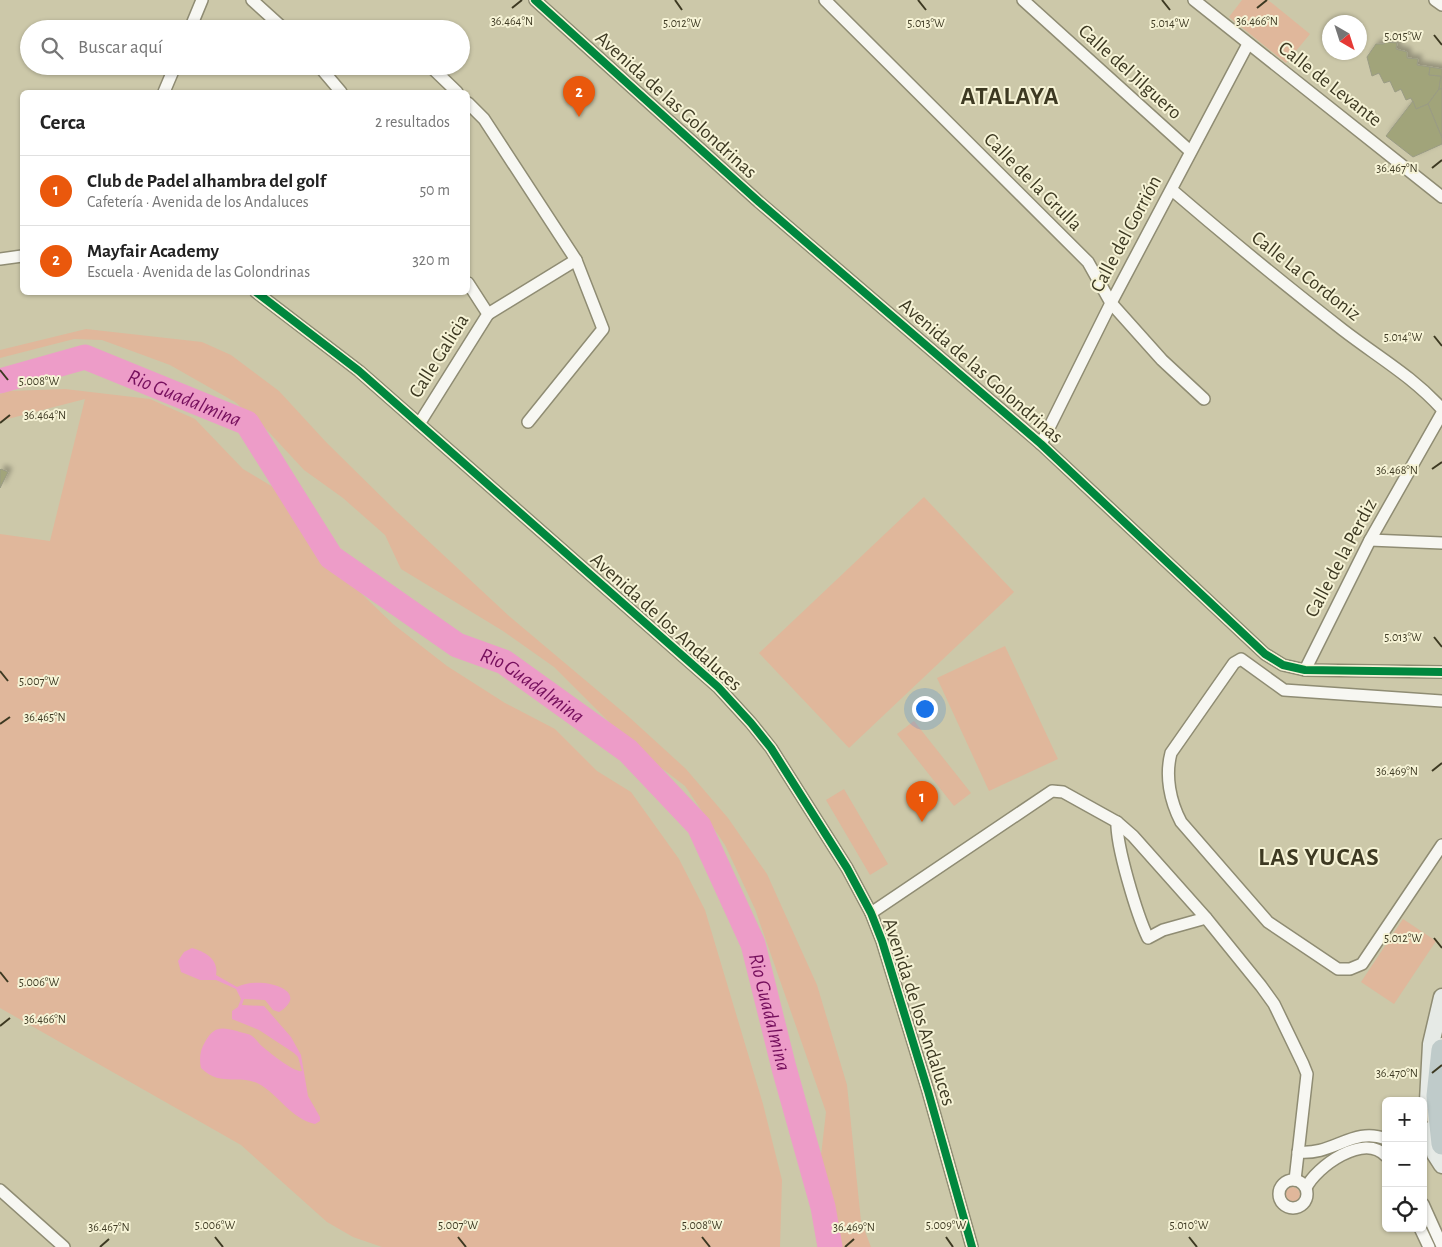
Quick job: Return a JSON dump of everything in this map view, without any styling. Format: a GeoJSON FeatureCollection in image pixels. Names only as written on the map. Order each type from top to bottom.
{"type":"FeatureCollection","features":[{"type":"Feature","properties":{"kind":"highway"},"geometry":{"type":"LineString","coordinates":[[1442,1050],[1437,1096],[1442,1144]]}},
{"type":"Feature","properties":{"kind":"main road"},"geometry":{"type":"LineString","coordinates":[[1442,997],[1431,1044],[1428,1104],[1433,1146],[1437,1159],[1442,1165]]}},
{"type":"Feature","properties":{"kind":"street"},"geometry":{"type":"LineString","coordinates":[[194,20],[202,0]]}},
{"type":"Feature","properties":{"kind":"street"},"geometry":{"type":"LineString","coordinates":[[252,0],[274,20]]}},
{"type":"Feature","properties":{"kind":"street","name":"Avenida de las Golondrinas"},"geometry":{"type":"LineString","coordinates":[[534,0],[760,202],[1041,444],[1265,654],[1283,666],[1305,670],[1442,672]]}},
{"type":"Feature","properties":{"kind":"street","name":"Calle de la Grulla"},"geometry":{"type":"LineString","coordinates":[[824,0],[1088,262],[1111,303],[1162,360],[1204,399]]}},
{"type":"Feature","properties":{"kind":"street","name":"Calle del Jilguero"},"geometry":{"type":"LineString","coordinates":[[1023,0],[1190,151]]}},
{"type":"Feature","properties":{"kind":"street","name":"Calle de Levante"},"geometry":{"type":"LineString","coordinates":[[1194,0],[1442,198]]}},
{"type":"Feature","properties":{"kind":"street"},"geometry":{"type":"LineString","coordinates":[[1435,0],[1442,5]]}},
{"type":"Feature","properties":{"kind":"street","name":"Calle del Gorrión"},"geometry":{"type":"LineString","coordinates":[[1041,444],[1111,303],[1248,44]]}},
{"type":"Feature","properties":{"kind":"street"},"geometry":{"type":"LineString","coordinates":[[165,90],[171,75]]}},
{"type":"Feature","properties":{"kind":"street"},"geometry":{"type":"LineString","coordinates":[[327,75],[339,90]]}},
{"type":"Feature","properties":{"kind":"street"},"geometry":{"type":"LineString","coordinates":[[439,75],[455,90]]}},
{"type":"Feature","properties":{"kind":"street"},"geometry":{"type":"LineString","coordinates":[[470,104],[484,119],[576,260],[603,329],[528,422]]}},
{"type":"Feature","properties":{"kind":"street","name":"Calle La Cordoniz"},"geometry":{"type":"LineString","coordinates":[[1172,190],[1223,234],[1345,331],[1420,386],[1442,409]]}},
{"type":"Feature","properties":{"kind":"street"},"geometry":{"type":"LineString","coordinates":[[0,259],[20,256]]}},
{"type":"Feature","properties":{"kind":"street"},"geometry":{"type":"LineString","coordinates":[[488,314],[576,260]]}},
{"type":"Feature","properties":{"kind":"street","name":"Calle Galicia"},"geometry":{"type":"LineString","coordinates":[[419,424],[488,314],[470,286]]}},
{"type":"Feature","properties":{"kind":"street","name":"Avenida de los Andaluces"},"geometry":{"type":"LineString","coordinates":[[260,295],[359,371],[718,687],[771,748],[847,868],[871,913],[882,941],[928,1091],[972,1247]]}},
{"type":"Feature","properties":{"kind":"street","name":"Calle de la Perdiz"},"geometry":{"type":"LineString","coordinates":[[1305,670],[1370,540],[1442,413]]}},
{"type":"Feature","properties":{"kind":"street"},"geometry":{"type":"LineString","coordinates":[[1370,540],[1442,543]]}},
{"type":"Feature","properties":{"kind":"street"},"geometry":{"type":"LineString","coordinates":[[1442,701],[1284,690],[1248,662],[1241,659],[1234,663],[1171,752],[1167,766],[1172,805],[1181,822],[1268,922],[1338,969],[1350,969],[1362,964],[1442,845]]}},
{"type":"Feature","properties":{"kind":"street"},"geometry":{"type":"LineString","coordinates":[[871,913],[1052,791],[1064,792],[1117,822],[1133,836],[1206,918],[1274,1004],[1304,1064],[1307,1074],[1295,1180]]}},
{"type":"Feature","properties":{"kind":"street"},"geometry":{"type":"LineString","coordinates":[[1117,822],[1118,841],[1139,914],[1148,938],[1163,930],[1206,918]]}},
{"type":"Feature","properties":{"kind":"street"},"geometry":{"type":"LineString","coordinates":[[1298,1152],[1319,1152],[1361,1136],[1376,1135],[1382,1137]]}},
{"type":"Feature","properties":{"kind":"street"},"geometry":{"type":"LineString","coordinates":[[1306,1188],[1295,1180],[1286,1182],[1280,1189],[1280,1198],[1285,1205],[1293,1208],[1302,1205],[1306,1197],[1306,1188],[1319,1170],[1339,1156],[1363,1150],[1374,1150],[1382,1154]]}},
{"type":"Feature","properties":{"kind":"street"},"geometry":{"type":"LineString","coordinates":[[0,1190],[64,1247]]}},
{"type":"Feature","properties":{"kind":"street"},"geometry":{"type":"LineString","coordinates":[[1427,1213],[1442,1246]]}},
{"type":"Feature","properties":{"kind":"street"},"geometry":{"type":"LineString","coordinates":[[1422,1232],[1429,1247]]}},
{"type":"Feature","properties":{"kind":"shaded area"},"geometry":{"type":"Polygon","coordinates":[[[1242,0],[1268,0],[1310,34],[1286,63],[1229,17],[1242,0]]]}},
{"type":"Feature","properties":{"kind":"shaded area"},"geometry":{"type":"Polygon","coordinates":[[[86,329],[202,342],[231,355],[279,391],[326,442],[395,510],[509,616],[629,717],[686,769],[728,818],[767,874],[817,985],[847,1085],[861,1221],[871,1247],[832,1247],[816,1199],[826,1112],[755,909],[725,845],[685,786],[634,747],[554,667],[503,631],[401,569],[385,535],[343,498],[304,470],[266,429],[235,402],[170,365],[102,340],[74,339],[0,358],[0,350],[86,329]]]}},
{"type":"Feature","properties":{"kind":"shaded area"},"geometry":{"type":"Polygon","coordinates":[[[65,389],[150,399],[195,419],[243,469],[273,487],[305,533],[341,574],[393,624],[447,666],[505,703],[555,729],[597,771],[631,792],[679,859],[705,910],[763,1104],[782,1180],[780,1247],[382,1247],[353,1237],[327,1222],[241,1145],[0,1008],[0,534],[50,541],[85,399],[0,421],[0,394],[9,391],[65,389]]]}},
{"type":"Feature","properties":{"kind":"shaded area"},"geometry":{"type":"Polygon","coordinates":[[[924,497],[1014,592],[849,748],[759,653],[924,497]]]}},
{"type":"Feature","properties":{"kind":"shaded area"},"geometry":{"type":"Polygon","coordinates":[[[1005,646],[1058,759],[989,791],[937,678],[1005,646]]]}},
{"type":"Feature","properties":{"kind":"shaded area"},"geometry":{"type":"Polygon","coordinates":[[[914,721],[971,793],[954,806],[897,734],[914,721]]]}},
{"type":"Feature","properties":{"kind":"shaded area"},"geometry":{"type":"Polygon","coordinates":[[[844,789],[888,864],[870,875],[826,800],[844,789]]]}},
{"type":"Feature","properties":{"kind":"shaded area"},"geometry":{"type":"Polygon","coordinates":[[[1403,919],[1436,941],[1394,1004],[1361,982],[1403,919]]]}},
{"type":"Feature","properties":{"kind":"shaded area"},"geometry":{"type":"Polygon","coordinates":[[[192,948],[210,957],[215,965],[216,975],[237,987],[258,983],[269,984],[287,991],[290,997],[288,1004],[279,1012],[273,1010],[265,1000],[244,999],[242,1005],[264,1006],[291,1037],[301,1055],[308,1096],[320,1117],[320,1121],[315,1124],[299,1117],[259,1084],[244,1080],[223,1079],[208,1074],[201,1068],[200,1055],[203,1045],[215,1030],[222,1029],[250,1035],[282,1062],[302,1071],[298,1057],[294,1053],[259,1030],[232,1019],[232,1011],[238,1007],[241,999],[236,989],[216,980],[200,980],[181,972],[178,961],[184,952],[192,948]]]}},
{"type":"Feature","properties":{"kind":"shaded area"},"geometry":{"type":"Polygon","coordinates":[[[1289,1187],[1295,1187],[1300,1192],[1298,1201],[1289,1203],[1284,1198],[1284,1192],[1289,1187]]]}},
{"type":"Feature","properties":{"kind":"building"},"geometry":{"type":"Polygon","coordinates":[[[1385,42],[1397,43],[1396,49],[1407,52],[1407,58],[1418,59],[1417,65],[1430,67],[1429,75],[1441,76],[1439,89],[1428,104],[1416,109],[1411,98],[1406,100],[1401,89],[1395,92],[1390,81],[1384,83],[1379,73],[1372,76],[1367,57],[1376,44],[1384,44],[1385,42]]]}},
{"type":"Feature","properties":{"kind":"building"},"geometry":{"type":"Polygon","coordinates":[[[1430,67],[1442,69],[1442,89],[1439,89],[1441,76],[1429,75],[1430,67]]]}},
{"type":"Feature","properties":{"kind":"building"},"geometry":{"type":"Polygon","coordinates":[[[1439,89],[1442,89],[1442,138],[1428,104],[1439,89]]]}},
{"type":"Feature","properties":{"kind":"building"},"geometry":{"type":"Polygon","coordinates":[[[1413,101],[1416,109],[1428,104],[1442,138],[1442,144],[1413,157],[1386,136],[1413,101]]]}},
{"type":"Feature","properties":{"kind":"building"},"geometry":{"type":"Polygon","coordinates":[[[0,470],[8,472],[0,488],[0,470]]]}},
{"type":"Feature","properties":{"kind":"waterway","name":"Rio Guadalmina"},"geometry":{"type":"LineString","coordinates":[[0,381],[85,357],[247,423],[331,557],[457,645],[504,662],[628,751],[699,826],[753,944],[784,1068],[823,1207],[830,1247]]}},
{"type":"Feature","properties":{"kind":"cycle path"},"geometry":{"type":"LineString","coordinates":[[535,0],[759,202],[1041,444],[1265,654],[1283,665],[1305,670],[1442,672]]}},
{"type":"Feature","properties":{"kind":"cycle path"},"geometry":{"type":"LineString","coordinates":[[260,295],[359,371],[718,687],[771,748],[847,868],[871,913],[882,941],[928,1091],[972,1247]]}},
{"type":"Feature","properties":{"kind":"place","name":"Mayfair Academy"},"geometry":{"type":"Point","coordinates":[579,117]}},
{"type":"Feature","properties":{"kind":"place","name":"Club de Padel alhambra del golf"},"geometry":{"type":"Point","coordinates":[922,822]}},
{"type":"Feature","properties":{"kind":"district","name":"ATALAYA"},"geometry":{"type":"Point","coordinates":[1010,96]}},
{"type":"Feature","properties":{"kind":"district","name":"LAS YUCAS"},"geometry":{"type":"Point","coordinates":[1319,857]}}]}
